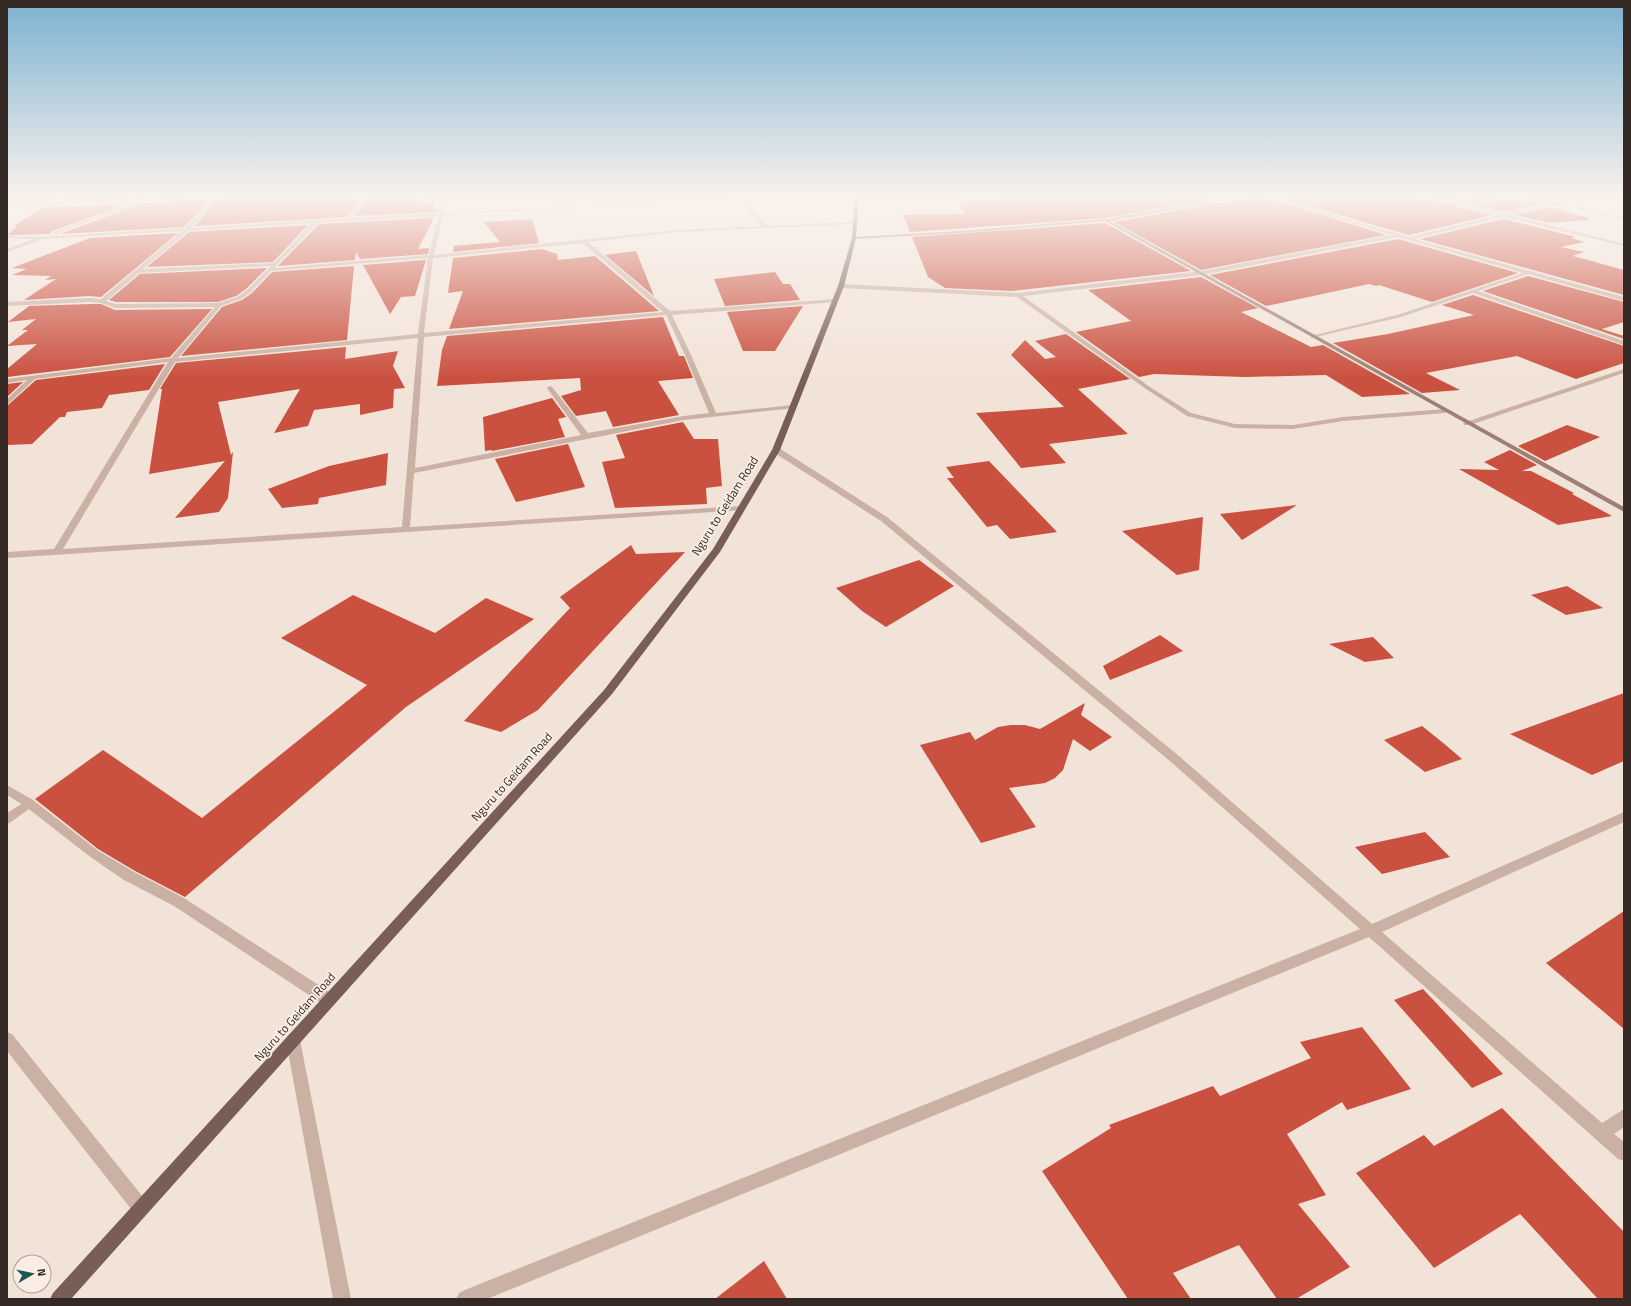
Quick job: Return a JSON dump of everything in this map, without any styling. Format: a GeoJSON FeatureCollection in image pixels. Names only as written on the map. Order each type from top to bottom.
{"type":"FeatureCollection","features":[{"type":"Feature","properties":{"kind":"main road","name":"Nguru to Geidam Road"},"geometry":{"type":"LineString","coordinates":[[58,1299],[608,692],[717,550],[776,450],[841,286],[849,257]]}},
{"type":"Feature","properties":{"kind":"street"},"geometry":{"type":"LineString","coordinates":[[102,301],[154,257]]}},
{"type":"Feature","properties":{"kind":"street"},"geometry":{"type":"LineString","coordinates":[[7,304],[74,300],[102,301],[115,306],[219,305],[239,298],[249,291],[283,257]]}},
{"type":"Feature","properties":{"kind":"street"},"geometry":{"type":"LineString","coordinates":[[270,270],[419,257]]}},
{"type":"Feature","properties":{"kind":"street"},"geometry":{"type":"LineString","coordinates":[[406,530],[421,335],[430,257]]}},
{"type":"Feature","properties":{"kind":"street"},"geometry":{"type":"LineString","coordinates":[[604,257],[668,313],[688,355],[713,415]]}},
{"type":"Feature","properties":{"kind":"street"},"geometry":{"type":"LineString","coordinates":[[1173,257],[1313,337],[1624,510]]}},
{"type":"Feature","properties":{"kind":"street"},"geometry":{"type":"LineString","coordinates":[[841,286],[1018,295],[1202,273],[1287,257]]}},
{"type":"Feature","properties":{"kind":"street"},"geometry":{"type":"LineString","coordinates":[[1470,257],[1624,299]]}},
{"type":"Feature","properties":{"kind":"street"},"geometry":{"type":"LineString","coordinates":[[138,271],[276,264]]}},
{"type":"Feature","properties":{"kind":"street"},"geometry":{"type":"LineString","coordinates":[[1313,337],[1399,316],[1527,273]]}},
{"type":"Feature","properties":{"kind":"street"},"geometry":{"type":"LineString","coordinates":[[1472,291],[1624,343]]}},
{"type":"Feature","properties":{"kind":"street"},"geometry":{"type":"LineString","coordinates":[[1018,295],[1148,388],[1189,415],[1234,426],[1293,427],[1343,419],[1445,411]]}},
{"type":"Feature","properties":{"kind":"street"},"geometry":{"type":"LineString","coordinates":[[7,381],[173,360],[421,335],[835,300]]}},
{"type":"Feature","properties":{"kind":"street"},"geometry":{"type":"LineString","coordinates":[[57,552],[173,360],[219,305]]}},
{"type":"Feature","properties":{"kind":"street"},"geometry":{"type":"LineString","coordinates":[[1467,423],[1624,371]]}},
{"type":"Feature","properties":{"kind":"street"},"geometry":{"type":"LineString","coordinates":[[1612,375],[1624,380]]}},
{"type":"Feature","properties":{"kind":"street"},"geometry":{"type":"LineString","coordinates":[[7,404],[33,378]]}},
{"type":"Feature","properties":{"kind":"street"},"geometry":{"type":"LineString","coordinates":[[550,388],[586,436]]}},
{"type":"Feature","properties":{"kind":"street"},"geometry":{"type":"LineString","coordinates":[[411,472],[586,436],[684,418],[793,407]]}},
{"type":"Feature","properties":{"kind":"street"},"geometry":{"type":"LineString","coordinates":[[776,450],[884,520],[1175,759],[1624,1153]]}},
{"type":"Feature","properties":{"kind":"street"},"geometry":{"type":"LineString","coordinates":[[7,555],[742,508]]}},
{"type":"Feature","properties":{"kind":"street"},"geometry":{"type":"LineString","coordinates":[[7,789],[29,804],[93,854],[129,876],[179,902],[329,1000]]}},
{"type":"Feature","properties":{"kind":"street"},"geometry":{"type":"LineString","coordinates":[[7,819],[29,804]]}},
{"type":"Feature","properties":{"kind":"street"},"geometry":{"type":"LineString","coordinates":[[465,1299],[1370,931],[1624,817]]}},
{"type":"Feature","properties":{"kind":"street"},"geometry":{"type":"LineString","coordinates":[[7,1039],[142,1208]]}},
{"type":"Feature","properties":{"kind":"street"},"geometry":{"type":"LineString","coordinates":[[293,1040],[342,1299]]}},
{"type":"Feature","properties":{"kind":"street"},"geometry":{"type":"LineString","coordinates":[[1602,1133],[1624,1117]]}},
{"type":"Feature","properties":{"kind":"building"},"geometry":{"type":"Polygon","coordinates":[[[41,257],[149,257],[101,297],[89,296],[24,300],[56,279],[45,280],[51,276],[12,275],[27,269],[12,268],[41,257]]]}},
{"type":"Feature","properties":{"kind":"building"},"geometry":{"type":"Polygon","coordinates":[[[159,257],[278,257],[273,262],[147,267],[159,257]]]}},
{"type":"Feature","properties":{"kind":"building"},"geometry":{"type":"Polygon","coordinates":[[[287,257],[355,257],[355,260],[278,266],[287,257]]]}},
{"type":"Feature","properties":{"kind":"building"},"geometry":{"type":"Polygon","coordinates":[[[359,257],[388,257],[360,259],[359,257]]]}},
{"type":"Feature","properties":{"kind":"building"},"geometry":{"type":"Polygon","coordinates":[[[557,257],[558,260],[596,257],[659,311],[449,329],[463,291],[448,293],[453,258],[557,257]]]}},
{"type":"Feature","properties":{"kind":"building"},"geometry":{"type":"Polygon","coordinates":[[[607,257],[638,257],[654,296],[607,257]]]}},
{"type":"Feature","properties":{"kind":"building"},"geometry":{"type":"Polygon","coordinates":[[[920,257],[1166,257],[1191,271],[1012,291],[945,288],[928,277],[920,257]]]}},
{"type":"Feature","properties":{"kind":"building"},"geometry":{"type":"Polygon","coordinates":[[[1177,257],[1270,257],[1201,270],[1177,257]]]}},
{"type":"Feature","properties":{"kind":"building"},"geometry":{"type":"Polygon","coordinates":[[[1304,257],[1461,257],[1518,273],[1432,302],[1379,285],[1376,286],[1369,284],[1266,306],[1210,275],[1304,257]]]}},
{"type":"Feature","properties":{"kind":"building"},"geometry":{"type":"Polygon","coordinates":[[[1485,257],[1576,257],[1624,270],[1624,295],[1485,257]]]}},
{"type":"Feature","properties":{"kind":"building"},"geometry":{"type":"Polygon","coordinates":[[[426,260],[415,296],[401,297],[390,314],[363,265],[426,260]]]}},
{"type":"Feature","properties":{"kind":"building"},"geometry":{"type":"Polygon","coordinates":[[[354,266],[347,340],[181,356],[222,307],[242,300],[252,293],[272,272],[354,266]]]}},
{"type":"Feature","properties":{"kind":"building"},"geometry":{"type":"Polygon","coordinates":[[[267,268],[246,289],[236,296],[218,302],[116,302],[109,300],[140,274],[267,268]]]}},
{"type":"Feature","properties":{"kind":"building"},"geometry":{"type":"Polygon","coordinates":[[[775,272],[783,284],[790,284],[800,300],[725,306],[714,279],[775,272]]]}},
{"type":"Feature","properties":{"kind":"building"},"geometry":{"type":"Polygon","coordinates":[[[1528,276],[1624,302],[1624,322],[1602,329],[1624,336],[1624,339],[1483,291],[1528,276]]]}},
{"type":"Feature","properties":{"kind":"building"},"geometry":{"type":"Polygon","coordinates":[[[1201,277],[1258,308],[1241,312],[1311,347],[1323,345],[1410,394],[1362,397],[1326,375],[1245,377],[1154,374],[1139,377],[1076,332],[1131,321],[1088,290],[1201,277]]]}},
{"type":"Feature","properties":{"kind":"building"},"geometry":{"type":"Polygon","coordinates":[[[1473,295],[1624,346],[1624,363],[1576,379],[1517,356],[1426,373],[1460,390],[1422,393],[1333,343],[1388,334],[1474,315],[1442,305],[1473,295]]]}},
{"type":"Feature","properties":{"kind":"building"},"geometry":{"type":"Polygon","coordinates":[[[101,304],[115,310],[212,309],[170,357],[7,377],[7,369],[37,344],[7,346],[28,330],[22,330],[36,319],[8,322],[29,306],[101,304]]]}},
{"type":"Feature","properties":{"kind":"building"},"geometry":{"type":"Polygon","coordinates":[[[803,306],[775,351],[743,351],[727,312],[803,306]]]}},
{"type":"Feature","properties":{"kind":"building"},"geometry":{"type":"Polygon","coordinates":[[[663,317],[679,356],[684,356],[693,378],[658,381],[679,415],[613,427],[606,411],[576,416],[561,396],[581,390],[580,378],[437,386],[442,350],[447,336],[663,317]]]}},
{"type":"Feature","properties":{"kind":"building"},"geometry":{"type":"Polygon","coordinates":[[[1066,334],[1130,379],[1078,389],[1128,434],[1049,444],[1066,463],[1021,468],[976,413],[1064,407],[1011,355],[1025,340],[1045,359],[1056,357],[1035,341],[1066,334]]]}},
{"type":"Feature","properties":{"kind":"building"},"geometry":{"type":"Polygon","coordinates":[[[346,347],[345,359],[398,351],[393,366],[405,388],[394,389],[393,408],[360,415],[360,404],[314,410],[308,426],[274,433],[300,389],[218,402],[231,455],[233,452],[228,498],[219,512],[175,518],[225,461],[149,474],[162,389],[160,389],[176,363],[346,347]]]}},
{"type":"Feature","properties":{"kind":"building"},"geometry":{"type":"Polygon","coordinates":[[[165,364],[149,390],[109,395],[102,408],[67,412],[65,417],[60,417],[32,444],[7,445],[7,406],[36,380],[165,364]]]}},
{"type":"Feature","properties":{"kind":"building"},"geometry":{"type":"Polygon","coordinates":[[[23,382],[7,397],[7,384],[23,382]]]}},
{"type":"Feature","properties":{"kind":"building"},"geometry":{"type":"Polygon","coordinates":[[[552,398],[566,417],[558,419],[565,437],[492,451],[485,451],[483,417],[552,398]]]}},
{"type":"Feature","properties":{"kind":"building"},"geometry":{"type":"Polygon","coordinates":[[[683,422],[694,439],[718,439],[722,486],[706,488],[707,504],[615,508],[602,462],[625,458],[616,435],[683,422]]]}},
{"type":"Feature","properties":{"kind":"building"},"geometry":{"type":"Polygon","coordinates":[[[1567,425],[1600,437],[1545,461],[1518,446],[1567,425]]]}},
{"type":"Feature","properties":{"kind":"building"},"geometry":{"type":"Polygon","coordinates":[[[568,444],[585,487],[516,502],[495,459],[568,444]]]}},
{"type":"Feature","properties":{"kind":"building"},"geometry":{"type":"Polygon","coordinates":[[[1510,450],[1537,465],[1522,471],[1531,471],[1574,493],[1572,494],[1612,516],[1558,525],[1459,469],[1499,470],[1484,462],[1510,450]]]}},
{"type":"Feature","properties":{"kind":"building"},"geometry":{"type":"Polygon","coordinates":[[[388,453],[386,485],[319,498],[318,504],[282,508],[268,489],[329,466],[388,453]]]}},
{"type":"Feature","properties":{"kind":"building"},"geometry":{"type":"Polygon","coordinates":[[[989,461],[1057,532],[1010,539],[997,525],[987,527],[947,478],[954,478],[946,467],[989,461]]]}},
{"type":"Feature","properties":{"kind":"building"},"geometry":{"type":"Polygon","coordinates":[[[1297,505],[1242,540],[1220,514],[1297,505]]]}},
{"type":"Feature","properties":{"kind":"building"},"geometry":{"type":"Polygon","coordinates":[[[1203,517],[1199,570],[1177,575],[1122,531],[1203,517]]]}},
{"type":"Feature","properties":{"kind":"building"},"geometry":{"type":"Polygon","coordinates":[[[631,545],[636,554],[685,552],[538,710],[501,732],[464,721],[570,608],[560,597],[631,545]]]}},
{"type":"Feature","properties":{"kind":"building"},"geometry":{"type":"Polygon","coordinates":[[[919,560],[954,586],[886,627],[862,611],[836,588],[919,560]]]}},
{"type":"Feature","properties":{"kind":"building"},"geometry":{"type":"Polygon","coordinates":[[[1567,586],[1603,608],[1566,615],[1531,595],[1567,586]]]}},
{"type":"Feature","properties":{"kind":"building"},"geometry":{"type":"Polygon","coordinates":[[[353,595],[435,633],[486,598],[534,619],[406,707],[185,897],[135,871],[98,849],[35,799],[103,750],[202,818],[367,685],[281,638],[353,595]]]}},
{"type":"Feature","properties":{"kind":"building"},"geometry":{"type":"Polygon","coordinates":[[[1160,635],[1183,651],[1110,680],[1103,666],[1160,635]]]}},
{"type":"Feature","properties":{"kind":"building"},"geometry":{"type":"Polygon","coordinates":[[[1373,637],[1394,658],[1365,662],[1329,644],[1373,637]]]}},
{"type":"Feature","properties":{"kind":"building"},"geometry":{"type":"Polygon","coordinates":[[[1624,693],[1624,761],[1592,775],[1510,734],[1624,693]]]}},
{"type":"Feature","properties":{"kind":"building"},"geometry":{"type":"Polygon","coordinates":[[[1085,703],[1081,715],[1112,737],[1090,751],[1073,739],[1063,770],[1055,778],[1045,783],[1009,788],[1036,827],[981,843],[920,745],[970,732],[975,740],[998,727],[1011,725],[1025,725],[1040,729],[1085,703]]]}},
{"type":"Feature","properties":{"kind":"building"},"geometry":{"type":"Polygon","coordinates":[[[1422,726],[1462,759],[1425,772],[1384,740],[1422,726]]]}},
{"type":"Feature","properties":{"kind":"building"},"geometry":{"type":"Polygon","coordinates":[[[1425,832],[1450,857],[1382,874],[1355,847],[1425,832]]]}},
{"type":"Feature","properties":{"kind":"building"},"geometry":{"type":"Polygon","coordinates":[[[1624,911],[1624,1029],[1546,963],[1624,911]]]}},
{"type":"Feature","properties":{"kind":"building"},"geometry":{"type":"Polygon","coordinates":[[[1423,989],[1503,1074],[1472,1088],[1394,1000],[1423,989]]]}},
{"type":"Feature","properties":{"kind":"building"},"geometry":{"type":"Polygon","coordinates":[[[1362,1027],[1411,1089],[1347,1110],[1342,1102],[1287,1134],[1326,1195],[1298,1204],[1350,1267],[1296,1299],[1277,1299],[1239,1245],[1173,1273],[1191,1299],[1128,1299],[1042,1171],[1111,1128],[1109,1125],[1213,1086],[1220,1096],[1311,1058],[1300,1042],[1362,1027]]]}},
{"type":"Feature","properties":{"kind":"building"},"geometry":{"type":"Polygon","coordinates":[[[1502,1108],[1624,1232],[1624,1299],[1598,1299],[1520,1214],[1434,1268],[1356,1173],[1424,1135],[1434,1146],[1502,1108]]]}},
{"type":"Feature","properties":{"kind":"building"},"geometry":{"type":"Polygon","coordinates":[[[764,1261],[787,1299],[715,1299],[764,1261]]]}}]}
